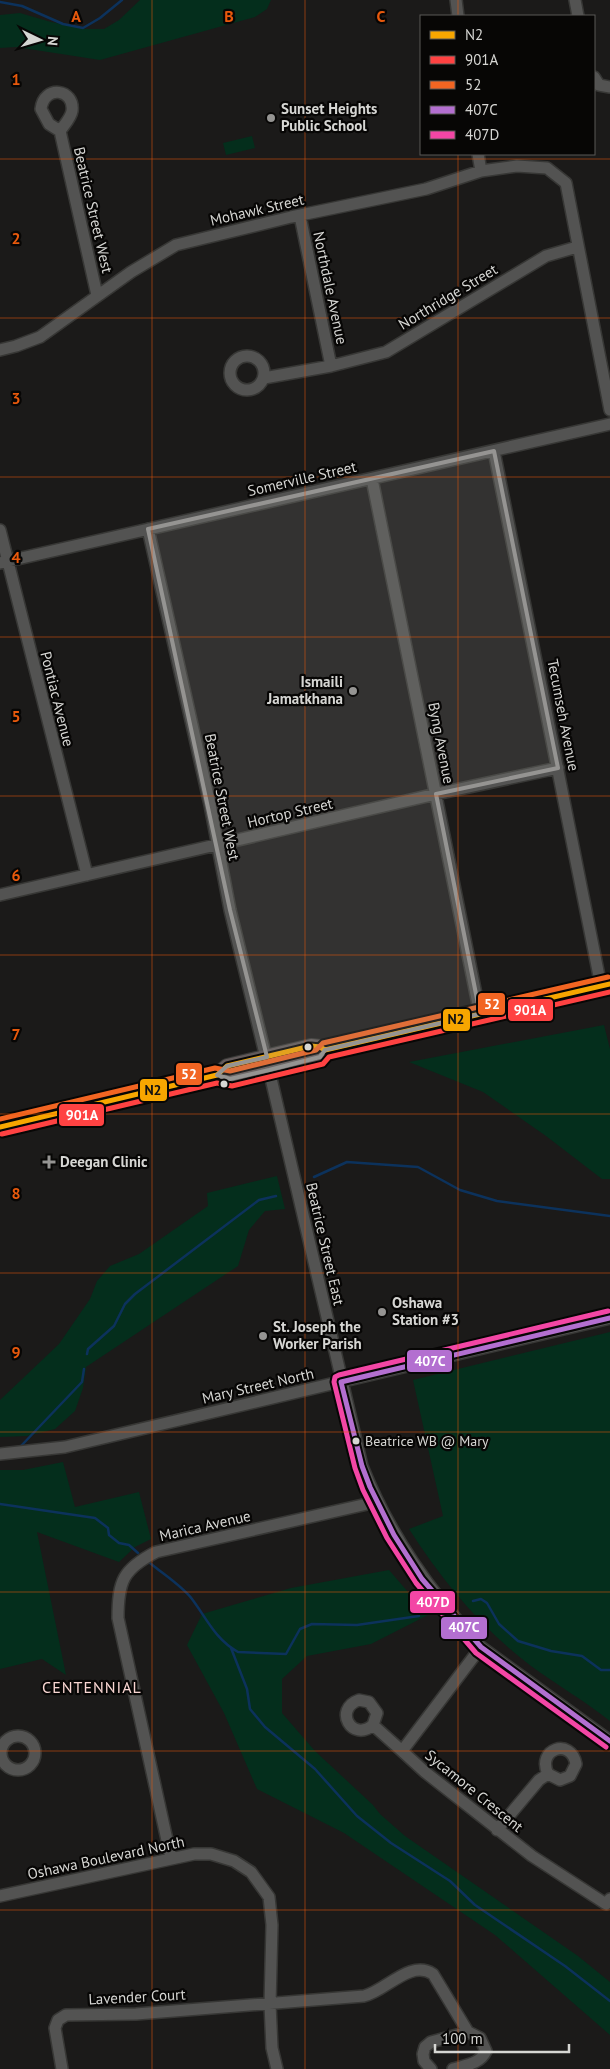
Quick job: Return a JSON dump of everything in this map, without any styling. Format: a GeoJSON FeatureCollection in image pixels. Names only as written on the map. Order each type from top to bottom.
{"type":"FeatureCollection","features":[{"type":"Feature","properties":{"kind":"main road"},"geometry":{"type":"LineString","coordinates":[[0,1127],[217,1075],[227,1066],[268,1063],[311,1046],[320,1047],[325,1050],[606,985]]}},
{"type":"Feature","properties":{"kind":"street"},"geometry":{"type":"LineString","coordinates":[[456,0],[458,15]]}},
{"type":"Feature","properties":{"kind":"street"},"geometry":{"type":"LineString","coordinates":[[575,0],[578,15]]}},
{"type":"Feature","properties":{"kind":"street"},"geometry":{"type":"LineString","coordinates":[[595,79],[599,85],[610,88]]}},
{"type":"Feature","properties":{"kind":"street","name":"Beatrice Street West"},"geometry":{"type":"LineString","coordinates":[[60,131],[97,295]]}},
{"type":"Feature","properties":{"kind":"street"},"geometry":{"type":"LineString","coordinates":[[478,155],[481,172]]}},
{"type":"Feature","properties":{"kind":"street","name":"Mohawk Street"},"geometry":{"type":"LineString","coordinates":[[0,350],[40,337],[97,295],[176,245],[426,189],[481,172],[517,166],[546,168],[566,183],[577,246]]}},
{"type":"Feature","properties":{"kind":"street","name":"Northdale Avenue"},"geometry":{"type":"LineString","coordinates":[[300,216],[331,366]]}},
{"type":"Feature","properties":{"kind":"street"},"geometry":{"type":"LineString","coordinates":[[577,246],[610,410]]}},
{"type":"Feature","properties":{"kind":"street","name":"Northridge Street"},"geometry":{"type":"LineString","coordinates":[[264,378],[331,366],[386,352],[546,256],[577,246]]}},
{"type":"Feature","properties":{"kind":"street","name":"Somerville Street"},"geometry":{"type":"LineString","coordinates":[[4,562],[610,424]]}},
{"type":"Feature","properties":{"kind":"street","name":"Tecumseh Avenue"},"geometry":{"type":"LineString","coordinates":[[494,451],[558,768],[606,985]]}},
{"type":"Feature","properties":{"kind":"street","name":"Byng Avenue"},"geometry":{"type":"LineString","coordinates":[[372,479],[480,1014]]}},
{"type":"Feature","properties":{"kind":"street","name":"Pontiac Avenue"},"geometry":{"type":"LineString","coordinates":[[0,530],[4,562],[87,875]]}},
{"type":"Feature","properties":{"kind":"street","name":"Beatrice Street West"},"geometry":{"type":"LineString","coordinates":[[148,530],[210,805],[232,919],[268,1063]]}},
{"type":"Feature","properties":{"kind":"street","name":"Hortop Street"},"geometry":{"type":"LineString","coordinates":[[0,895],[436,794],[558,768]]}},
{"type":"Feature","properties":{"kind":"street","name":"Beatrice Street East"},"geometry":{"type":"LineString","coordinates":[[268,1063],[341,1382],[362,1466],[376,1502],[422,1579],[481,1647],[610,1741]]}},
{"type":"Feature","properties":{"kind":"street","name":"Mary Street North"},"geometry":{"type":"LineString","coordinates":[[0,1454],[65,1447],[610,1318]]}},
{"type":"Feature","properties":{"kind":"street","name":"Marica Avenue"},"geometry":{"type":"LineString","coordinates":[[171,1858],[118,1618],[118,1595],[126,1574],[136,1562],[156,1552],[376,1502]]}},
{"type":"Feature","properties":{"kind":"street","name":"Sycamore Crescent"},"geometry":{"type":"LineString","coordinates":[[481,1647],[402,1751],[424,1772],[532,1856],[609,1904]]}},
{"type":"Feature","properties":{"kind":"street"},"geometry":{"type":"LineString","coordinates":[[373,1725],[402,1751]]}},
{"type":"Feature","properties":{"kind":"street"},"geometry":{"type":"LineString","coordinates":[[497,1830],[539,1780],[548,1774]]}},
{"type":"Feature","properties":{"kind":"street","name":"Oshawa Boulevard North"},"geometry":{"type":"LineString","coordinates":[[0,1896],[171,1858],[211,1854],[234,1860],[251,1872],[269,1897],[272,1925],[270,2004],[272,2048],[276,2069]]}},
{"type":"Feature","properties":{"kind":"street","name":"Lavender Court"},"geometry":{"type":"LineString","coordinates":[[62,2069],[55,2028],[58,2020],[66,2015],[136,2014],[364,1996],[379,1991],[410,1971],[427,1970],[433,1974],[468,2032]]}},
{"type":"Feature","properties":{"kind":"street"},"geometry":{"type":"LineString","coordinates":[[431,2069],[424,2061],[423,2054],[425,2047],[431,2042],[468,2032],[480,2038],[486,2051],[478,2061],[453,2069]]}},
{"type":"Feature","properties":{"kind":"highlighted area"},"geometry":{"type":"Polygon","coordinates":[[[494,451],[558,768],[436,794],[480,1014],[325,1050],[320,1057],[269,1070],[230,1079],[217,1075],[227,1066],[267,1057],[230,910],[148,529],[494,451]]]}},
{"type":"Feature","properties":{"kind":"green space"},"geometry":{"type":"Polygon","coordinates":[[[140,0],[271,0],[267,9],[255,17],[100,60],[16,47],[0,48],[0,15],[20,13],[86,29],[104,29],[119,20],[140,0]]]}},
{"type":"Feature","properties":{"kind":"green space"},"geometry":{"type":"Polygon","coordinates":[[[252,136],[255,148],[226,155],[223,143],[252,136]]]}},
{"type":"Feature","properties":{"kind":"green space"},"geometry":{"type":"Polygon","coordinates":[[[604,1025],[610,1049],[610,1179],[602,1179],[546,1136],[483,1092],[409,1062],[604,1025]]]}},
{"type":"Feature","properties":{"kind":"green space"},"geometry":{"type":"Polygon","coordinates":[[[277,1176],[285,1209],[265,1211],[249,1230],[238,1266],[86,1367],[83,1388],[75,1411],[55,1429],[27,1436],[0,1437],[0,1400],[59,1344],[90,1299],[97,1281],[110,1266],[139,1254],[208,1206],[207,1193],[277,1176]]]}},
{"type":"Feature","properties":{"kind":"green space"},"geometry":{"type":"Polygon","coordinates":[[[610,1332],[610,1721],[531,1666],[479,1620],[449,1586],[409,1529],[443,1516],[413,1380],[610,1332]]]}},
{"type":"Feature","properties":{"kind":"green space"},"geometry":{"type":"Polygon","coordinates":[[[63,1462],[75,1507],[139,1492],[151,1539],[135,1547],[119,1562],[37,1532],[66,1675],[42,1659],[0,1669],[0,1470],[23,1470],[63,1462]]]}},
{"type":"Feature","properties":{"kind":"green space"},"geometry":{"type":"Polygon","coordinates":[[[389,1570],[428,1615],[371,1644],[307,1656],[282,1679],[282,1713],[315,1751],[405,1836],[578,1956],[610,1982],[610,2035],[495,1935],[344,1833],[257,1789],[224,1713],[187,1645],[202,1614],[291,1588],[389,1570]]]}},
{"type":"Feature","properties":{"kind":"waterway"},"geometry":{"type":"LineString","coordinates":[[0,2],[22,6],[63,24],[83,28],[100,18],[122,0]]}},
{"type":"Feature","properties":{"kind":"waterway"},"geometry":{"type":"LineString","coordinates":[[314,1177],[347,1162],[418,1167],[460,1190],[497,1201],[610,1216]]}},
{"type":"Feature","properties":{"kind":"waterway"},"geometry":{"type":"LineString","coordinates":[[87,1354],[88,1349],[114,1326],[125,1304],[135,1294],[259,1200],[276,1196]]}},
{"type":"Feature","properties":{"kind":"waterway"},"geometry":{"type":"LineString","coordinates":[[21,1446],[82,1382],[84,1369]]}},
{"type":"Feature","properties":{"kind":"waterway"},"geometry":{"type":"LineString","coordinates":[[0,1504],[95,1518],[108,1528],[109,1535],[119,1543],[129,1545],[138,1553]]}},
{"type":"Feature","properties":{"kind":"waterway"},"geometry":{"type":"LineString","coordinates":[[150,1563],[188,1594],[217,1635],[238,1652],[286,1654],[300,1629],[312,1624],[357,1625],[419,1616]]}},
{"type":"Feature","properties":{"kind":"waterway"},"geometry":{"type":"LineString","coordinates":[[473,1601],[481,1599],[487,1603],[499,1624],[518,1641],[551,1651],[582,1656],[601,1670],[610,1670]]}},
{"type":"Feature","properties":{"kind":"waterway"},"geometry":{"type":"LineString","coordinates":[[231,1648],[247,1689],[250,1709],[265,1727],[315,1769],[357,1816],[391,1843],[450,1881],[475,1905],[565,1966],[610,2001]]}},
{"type":"Feature","properties":{"kind":"transit line","name":"52"},"geometry":{"type":"LineString","coordinates":[[0,1119],[215,1068],[230,1071],[316,1050],[323,1043],[608,977]]}},
{"type":"Feature","properties":{"kind":"transit line","name":"N2"},"geometry":{"type":"LineString","coordinates":[[0,1127],[217,1075],[227,1066],[311,1046],[320,1047],[325,1050],[610,984]]}},
{"type":"Feature","properties":{"kind":"transit line","name":"901A"},"geometry":{"type":"LineString","coordinates":[[2,1134],[217,1083],[232,1086],[323,1064],[329,1057],[610,992]]}},
{"type":"Feature","properties":{"kind":"transit line","name":"407D"},"geometry":{"type":"LineString","coordinates":[[606,1747],[476,1653],[416,1583],[387,1538],[363,1490],[355,1468],[334,1382],[335,1377],[339,1375],[608,1311]]}},
{"type":"Feature","properties":{"kind":"transit line","name":"407C"},"geometry":{"type":"LineString","coordinates":[[610,1318],[341,1382],[362,1466],[370,1487],[394,1535],[422,1579],[481,1647],[610,1741]]}},
{"type":"Feature","properties":{"kind":"place","name":"Sunset Heights Public School"},"geometry":{"type":"Point","coordinates":[271,118]}},
{"type":"Feature","properties":{"kind":"place","name":"Ismaili Jamatkhana"},"geometry":{"type":"Point","coordinates":[353,691]}},
{"type":"Feature","properties":{"kind":"place","name":"Deegan Clinic"},"geometry":{"type":"Point","coordinates":[49,1162]}},
{"type":"Feature","properties":{"kind":"place","name":"Oshawa Station #3"},"geometry":{"type":"Point","coordinates":[382,1312]}},
{"type":"Feature","properties":{"kind":"place","name":"St. Joseph the Worker Parish"},"geometry":{"type":"Point","coordinates":[263,1336]}},
{"type":"Feature","properties":{"kind":"place","name":"Beatrice WB @ Mary"},"geometry":{"type":"Point","coordinates":[356,1441]}},
{"type":"Feature","properties":{"kind":"district","name":"CENTENNIAL"},"geometry":{"type":"Point","coordinates":[92,1687]}}]}
